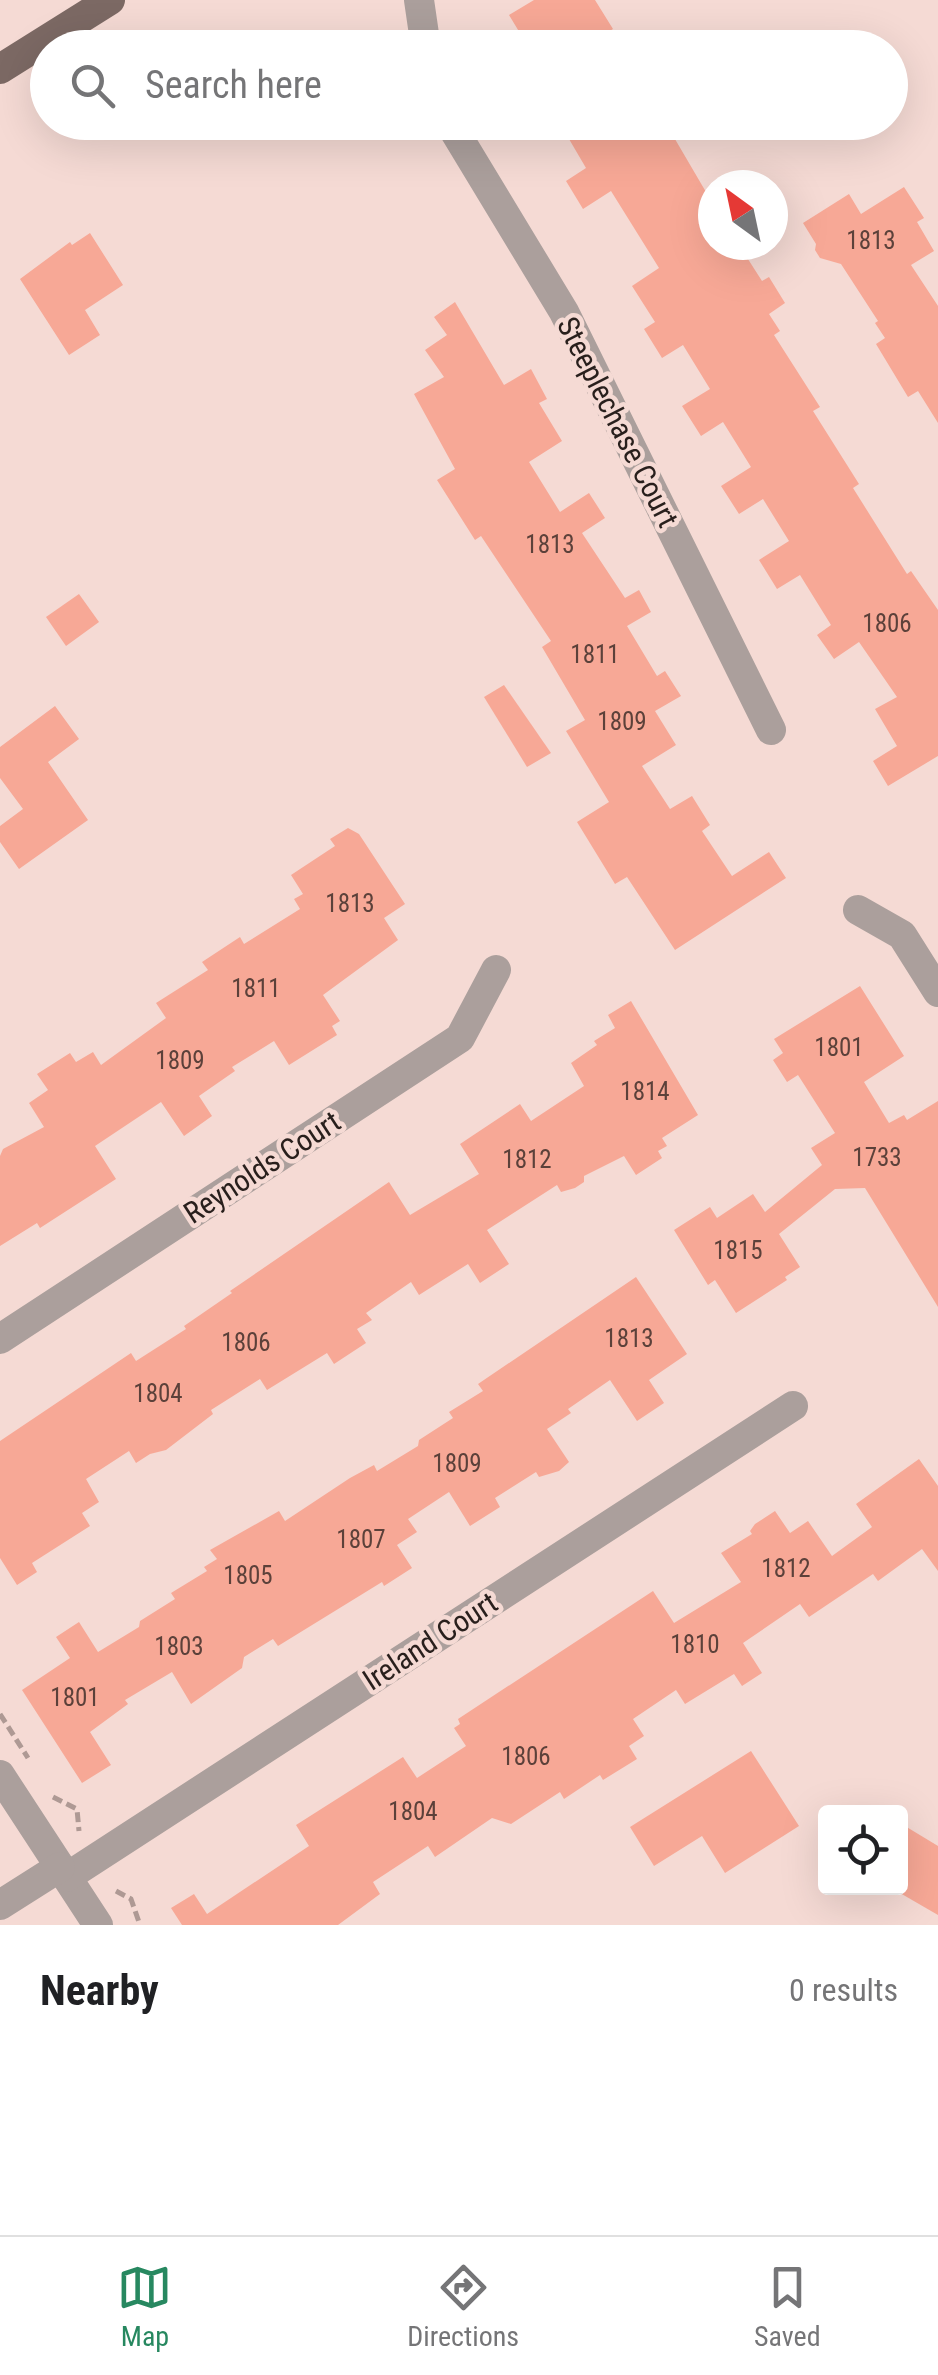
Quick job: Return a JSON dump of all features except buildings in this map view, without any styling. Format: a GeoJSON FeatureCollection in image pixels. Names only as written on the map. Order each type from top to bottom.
{"type":"FeatureCollection","features":[{"type":"Feature","properties":{"kind":"main road"},"geometry":{"type":"LineString","coordinates":[[62,30],[110,0]]}},
{"type":"Feature","properties":{"kind":"main road"},"geometry":{"type":"LineString","coordinates":[[0,69],[30,50]]}},
{"type":"Feature","properties":{"kind":"street"},"geometry":{"type":"LineString","coordinates":[[419,0],[423,30]]}},
{"type":"Feature","properties":{"kind":"street","name":"Steeplechase Court"},"geometry":{"type":"LineString","coordinates":[[460,140],[564,312],[771,730]]}},
{"type":"Feature","properties":{"kind":"street"},"geometry":{"type":"LineString","coordinates":[[858,910],[902,936],[938,992]]}},
{"type":"Feature","properties":{"kind":"street","name":"Reynolds Court"},"geometry":{"type":"LineString","coordinates":[[0,1339],[460,1038],[496,970]]}},
{"type":"Feature","properties":{"kind":"street","name":"Ireland Court"},"geometry":{"type":"LineString","coordinates":[[0,1905],[63,1872],[794,1406]]}},
{"type":"Feature","properties":{"kind":"street"},"geometry":{"type":"LineString","coordinates":[[0,1775],[98,1925]]}},
{"type":"Feature","properties":{"kind":"path"},"geometry":{"type":"LineString","coordinates":[[0,1714],[32,1764]]}},
{"type":"Feature","properties":{"kind":"path"},"geometry":{"type":"LineString","coordinates":[[44,1781],[54,1798],[77,1809],[79,1831]]}},
{"type":"Feature","properties":{"kind":"path"},"geometry":{"type":"LineString","coordinates":[[116,1891],[131,1899],[140,1925]]}}]}
